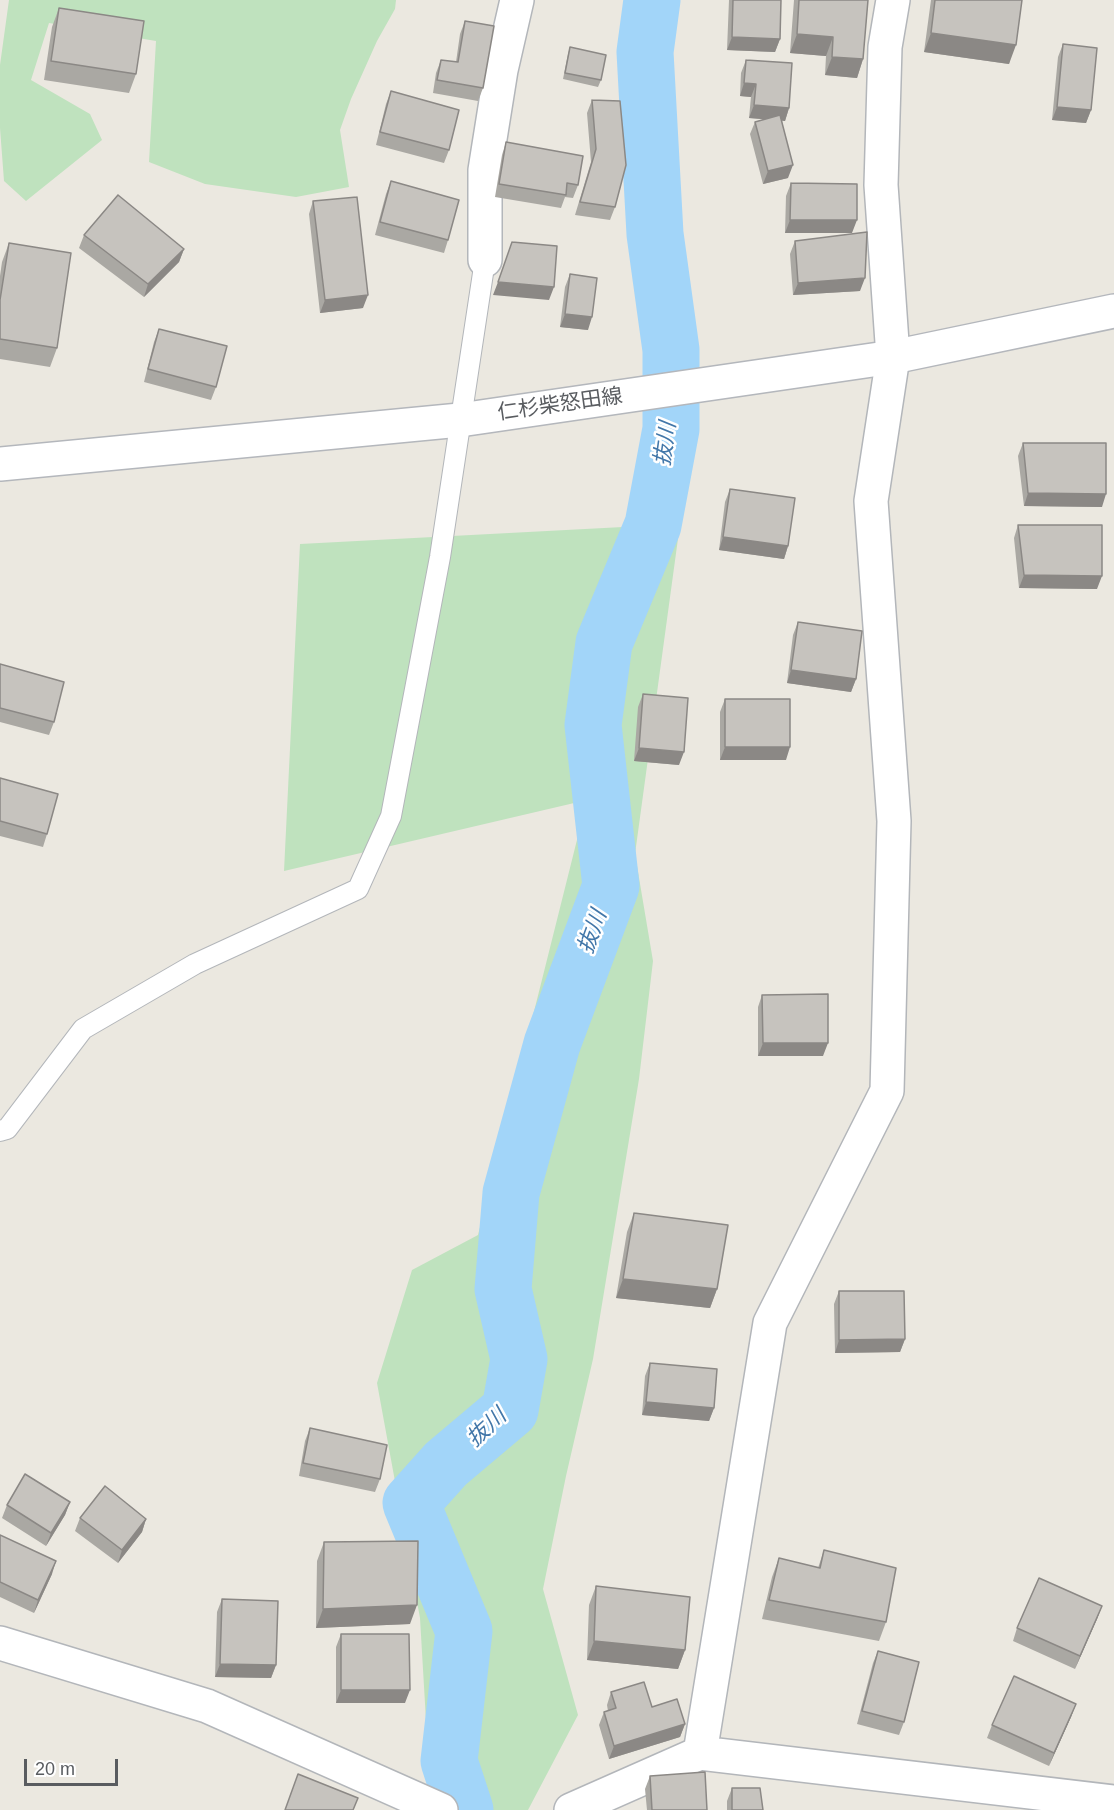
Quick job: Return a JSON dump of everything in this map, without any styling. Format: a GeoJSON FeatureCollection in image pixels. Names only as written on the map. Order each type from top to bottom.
{"type":"FeatureCollection","features":[{"type":"Feature","properties":{"kind":"street"},"geometry":{"type":"LineString","coordinates":[[485,260],[485,170],[501,70],[516,0]]}},
{"type":"Feature","properties":{"kind":"street"},"geometry":{"type":"LineString","coordinates":[[700,1753],[770,1323],[887,1091],[894,821],[871,501],[893,357],[881,185],[885,47],[893,0]]}},
{"type":"Feature","properties":{"kind":"street","name":"仁杉柴怒田線"},"geometry":{"type":"LineString","coordinates":[[0,464],[460,420],[893,357],[1114,311]]}},
{"type":"Feature","properties":{"kind":"street"},"geometry":{"type":"LineString","coordinates":[[0,1643],[207,1706],[441,1810]]}},
{"type":"Feature","properties":{"kind":"street"},"geometry":{"type":"LineString","coordinates":[[571,1810],[700,1753],[1114,1802]]}},
{"type":"Feature","properties":{"kind":"lane"},"geometry":{"type":"LineString","coordinates":[[0,1131],[7,1129],[83,1029],[195,963],[358,889],[390,816],[440,558],[485,260]]}},
{"type":"Feature","properties":{"kind":"green space"},"geometry":{"type":"Polygon","coordinates":[[[9,0],[396,0],[395,9],[377,41],[340,130],[349,187],[296,197],[205,184],[149,162],[156,41],[49,23],[31,80],[90,114],[102,140],[26,201],[4,181],[0,128],[0,65],[9,0]]]}},
{"type":"Feature","properties":{"kind":"green space"},"geometry":{"type":"Polygon","coordinates":[[[680,524],[635,854],[653,961],[639,1079],[593,1359],[543,1589],[578,1715],[528,1810],[484,1810],[429,1772],[420,1618],[377,1383],[412,1270],[478,1235],[587,800],[284,871],[300,544],[680,524]]]}},
{"type":"Feature","properties":{"kind":"building"},"geometry":{"type":"Polygon","coordinates":[[[733,0],[781,0],[780,39],[732,37],[733,0]]]}},
{"type":"Feature","properties":{"kind":"building"},"geometry":{"type":"Polygon","coordinates":[[[799,0],[868,0],[863,59],[832,57],[833,37],[797,34],[799,0]]]}},
{"type":"Feature","properties":{"kind":"building"},"geometry":{"type":"Polygon","coordinates":[[[935,0],[1022,0],[1016,45],[931,33],[935,0]]]}},
{"type":"Feature","properties":{"kind":"building"},"geometry":{"type":"Polygon","coordinates":[[[59,8],[144,21],[136,74],[51,61],[59,8]]]}},
{"type":"Feature","properties":{"kind":"building"},"geometry":{"type":"Polygon","coordinates":[[[465,21],[494,26],[483,88],[437,80],[441,60],[458,62],[465,21]]]}},
{"type":"Feature","properties":{"kind":"building"},"geometry":{"type":"Polygon","coordinates":[[[1063,44],[1097,48],[1091,110],[1057,107],[1063,44]]]}},
{"type":"Feature","properties":{"kind":"building"},"geometry":{"type":"Polygon","coordinates":[[[570,47],[606,55],[601,80],[565,73],[570,47]]]}},
{"type":"Feature","properties":{"kind":"building"},"geometry":{"type":"Polygon","coordinates":[[[746,60],[792,63],[789,108],[754,105],[756,84],[744,83],[746,60]]]}},
{"type":"Feature","properties":{"kind":"building"},"geometry":{"type":"Polygon","coordinates":[[[391,91],[459,110],[449,150],[380,132],[391,91]]]}},
{"type":"Feature","properties":{"kind":"building"},"geometry":{"type":"Polygon","coordinates":[[[592,100],[620,101],[626,165],[615,207],[580,202],[596,149],[592,100]]]}},
{"type":"Feature","properties":{"kind":"building"},"geometry":{"type":"Polygon","coordinates":[[[780,115],[793,165],[768,171],[755,122],[780,115]]]}},
{"type":"Feature","properties":{"kind":"building"},"geometry":{"type":"Polygon","coordinates":[[[506,142],[583,156],[578,185],[567,183],[566,195],[499,184],[506,142]]]}},
{"type":"Feature","properties":{"kind":"building"},"geometry":{"type":"Polygon","coordinates":[[[391,181],[459,200],[448,240],[380,222],[391,181]]]}},
{"type":"Feature","properties":{"kind":"building"},"geometry":{"type":"Polygon","coordinates":[[[791,183],[857,184],[857,220],[790,220],[791,183]]]}},
{"type":"Feature","properties":{"kind":"building"},"geometry":{"type":"Polygon","coordinates":[[[118,195],[184,249],[148,284],[84,235],[118,195]]]}},
{"type":"Feature","properties":{"kind":"building"},"geometry":{"type":"Polygon","coordinates":[[[357,197],[368,295],[325,300],[313,201],[357,197]]]}},
{"type":"Feature","properties":{"kind":"building"},"geometry":{"type":"Polygon","coordinates":[[[867,232],[865,278],[798,283],[795,241],[867,232]]]}},
{"type":"Feature","properties":{"kind":"building"},"geometry":{"type":"Polygon","coordinates":[[[512,242],[557,246],[554,287],[498,282],[512,242]]]}},
{"type":"Feature","properties":{"kind":"building"},"geometry":{"type":"Polygon","coordinates":[[[9,243],[71,253],[57,348],[0,339],[0,300],[9,243]]]}},
{"type":"Feature","properties":{"kind":"building"},"geometry":{"type":"Polygon","coordinates":[[[570,274],[597,278],[592,317],[565,314],[570,274]]]}},
{"type":"Feature","properties":{"kind":"building"},"geometry":{"type":"Polygon","coordinates":[[[159,329],[227,346],[216,387],[148,369],[159,329]]]}},
{"type":"Feature","properties":{"kind":"building"},"geometry":{"type":"Polygon","coordinates":[[[1023,443],[1106,443],[1106,494],[1028,493],[1023,443]]]}},
{"type":"Feature","properties":{"kind":"building"},"geometry":{"type":"Polygon","coordinates":[[[730,489],[795,498],[788,546],[723,537],[730,489]]]}},
{"type":"Feature","properties":{"kind":"building"},"geometry":{"type":"Polygon","coordinates":[[[1018,525],[1102,525],[1102,576],[1024,575],[1018,525]]]}},
{"type":"Feature","properties":{"kind":"building"},"geometry":{"type":"Polygon","coordinates":[[[798,622],[862,631],[856,679],[791,670],[798,622]]]}},
{"type":"Feature","properties":{"kind":"building"},"geometry":{"type":"Polygon","coordinates":[[[0,664],[64,682],[54,722],[0,708],[0,664]]]}},
{"type":"Feature","properties":{"kind":"building"},"geometry":{"type":"Polygon","coordinates":[[[643,694],[688,698],[684,752],[639,748],[643,694]]]}},
{"type":"Feature","properties":{"kind":"building"},"geometry":{"type":"Polygon","coordinates":[[[725,699],[790,699],[790,747],[725,747],[725,699]]]}},
{"type":"Feature","properties":{"kind":"building"},"geometry":{"type":"Polygon","coordinates":[[[0,778],[58,794],[47,834],[0,821],[0,778]]]}},
{"type":"Feature","properties":{"kind":"building"},"geometry":{"type":"Polygon","coordinates":[[[828,994],[828,1043],[763,1043],[762,995],[828,994]]]}},
{"type":"Feature","properties":{"kind":"building"},"geometry":{"type":"Polygon","coordinates":[[[634,1213],[728,1225],[717,1289],[623,1279],[634,1213]]]}},
{"type":"Feature","properties":{"kind":"building"},"geometry":{"type":"Polygon","coordinates":[[[839,1291],[904,1291],[905,1339],[839,1340],[839,1291]]]}},
{"type":"Feature","properties":{"kind":"building"},"geometry":{"type":"Polygon","coordinates":[[[650,1363],[717,1369],[714,1408],[646,1402],[650,1363]]]}},
{"type":"Feature","properties":{"kind":"building"},"geometry":{"type":"Polygon","coordinates":[[[310,1428],[387,1445],[380,1479],[303,1463],[310,1428]]]}},
{"type":"Feature","properties":{"kind":"building"},"geometry":{"type":"Polygon","coordinates":[[[25,1474],[70,1502],[51,1533],[7,1505],[25,1474]]]}},
{"type":"Feature","properties":{"kind":"building"},"geometry":{"type":"Polygon","coordinates":[[[105,1486],[146,1519],[122,1550],[80,1518],[105,1486]]]}},
{"type":"Feature","properties":{"kind":"building"},"geometry":{"type":"Polygon","coordinates":[[[0,1535],[56,1561],[38,1600],[0,1582],[0,1535]]]}},
{"type":"Feature","properties":{"kind":"building"},"geometry":{"type":"Polygon","coordinates":[[[418,1541],[417,1605],[323,1609],[324,1542],[418,1541]]]}},
{"type":"Feature","properties":{"kind":"building"},"geometry":{"type":"Polygon","coordinates":[[[824,1550],[896,1568],[886,1622],[769,1600],[779,1558],[820,1568],[824,1550]]]}},
{"type":"Feature","properties":{"kind":"building"},"geometry":{"type":"Polygon","coordinates":[[[1039,1578],[1102,1606],[1080,1656],[1017,1628],[1039,1578]]]}},
{"type":"Feature","properties":{"kind":"building"},"geometry":{"type":"Polygon","coordinates":[[[596,1586],[690,1597],[685,1650],[594,1641],[596,1586]]]}},
{"type":"Feature","properties":{"kind":"building"},"geometry":{"type":"Polygon","coordinates":[[[222,1599],[278,1601],[276,1665],[220,1664],[222,1599]]]}},
{"type":"Feature","properties":{"kind":"building"},"geometry":{"type":"Polygon","coordinates":[[[341,1634],[409,1634],[410,1690],[341,1690],[341,1634]]]}},
{"type":"Feature","properties":{"kind":"building"},"geometry":{"type":"Polygon","coordinates":[[[878,1651],[919,1662],[904,1722],[862,1711],[878,1651]]]}},
{"type":"Feature","properties":{"kind":"building"},"geometry":{"type":"Polygon","coordinates":[[[1014,1676],[1076,1704],[1054,1753],[992,1725],[1014,1676]]]}},
{"type":"Feature","properties":{"kind":"building"},"geometry":{"type":"Polygon","coordinates":[[[644,1682],[652,1707],[677,1699],[685,1724],[614,1746],[604,1712],[616,1708],[611,1692],[644,1682]]]}},
{"type":"Feature","properties":{"kind":"building"},"geometry":{"type":"Polygon","coordinates":[[[705,1772],[707,1810],[652,1810],[650,1776],[705,1772]]]}},
{"type":"Feature","properties":{"kind":"building"},"geometry":{"type":"Polygon","coordinates":[[[298,1774],[358,1798],[353,1810],[285,1810],[298,1774]]]}},
{"type":"Feature","properties":{"kind":"building"},"geometry":{"type":"Polygon","coordinates":[[[732,1788],[760,1788],[763,1810],[732,1810],[732,1788]]]}},
{"type":"Feature","properties":{"kind":"waterway","name":"抜川"},"geometry":{"type":"LineString","coordinates":[[465,1810],[449,1761],[464,1631],[411,1503],[446,1464],[510,1410],[519,1359],[503,1289],[511,1193],[552,1044],[611,886],[593,725],[604,643],[653,525],[671,429],[671,350],[655,234],[645,52],[652,0]]}}]}
